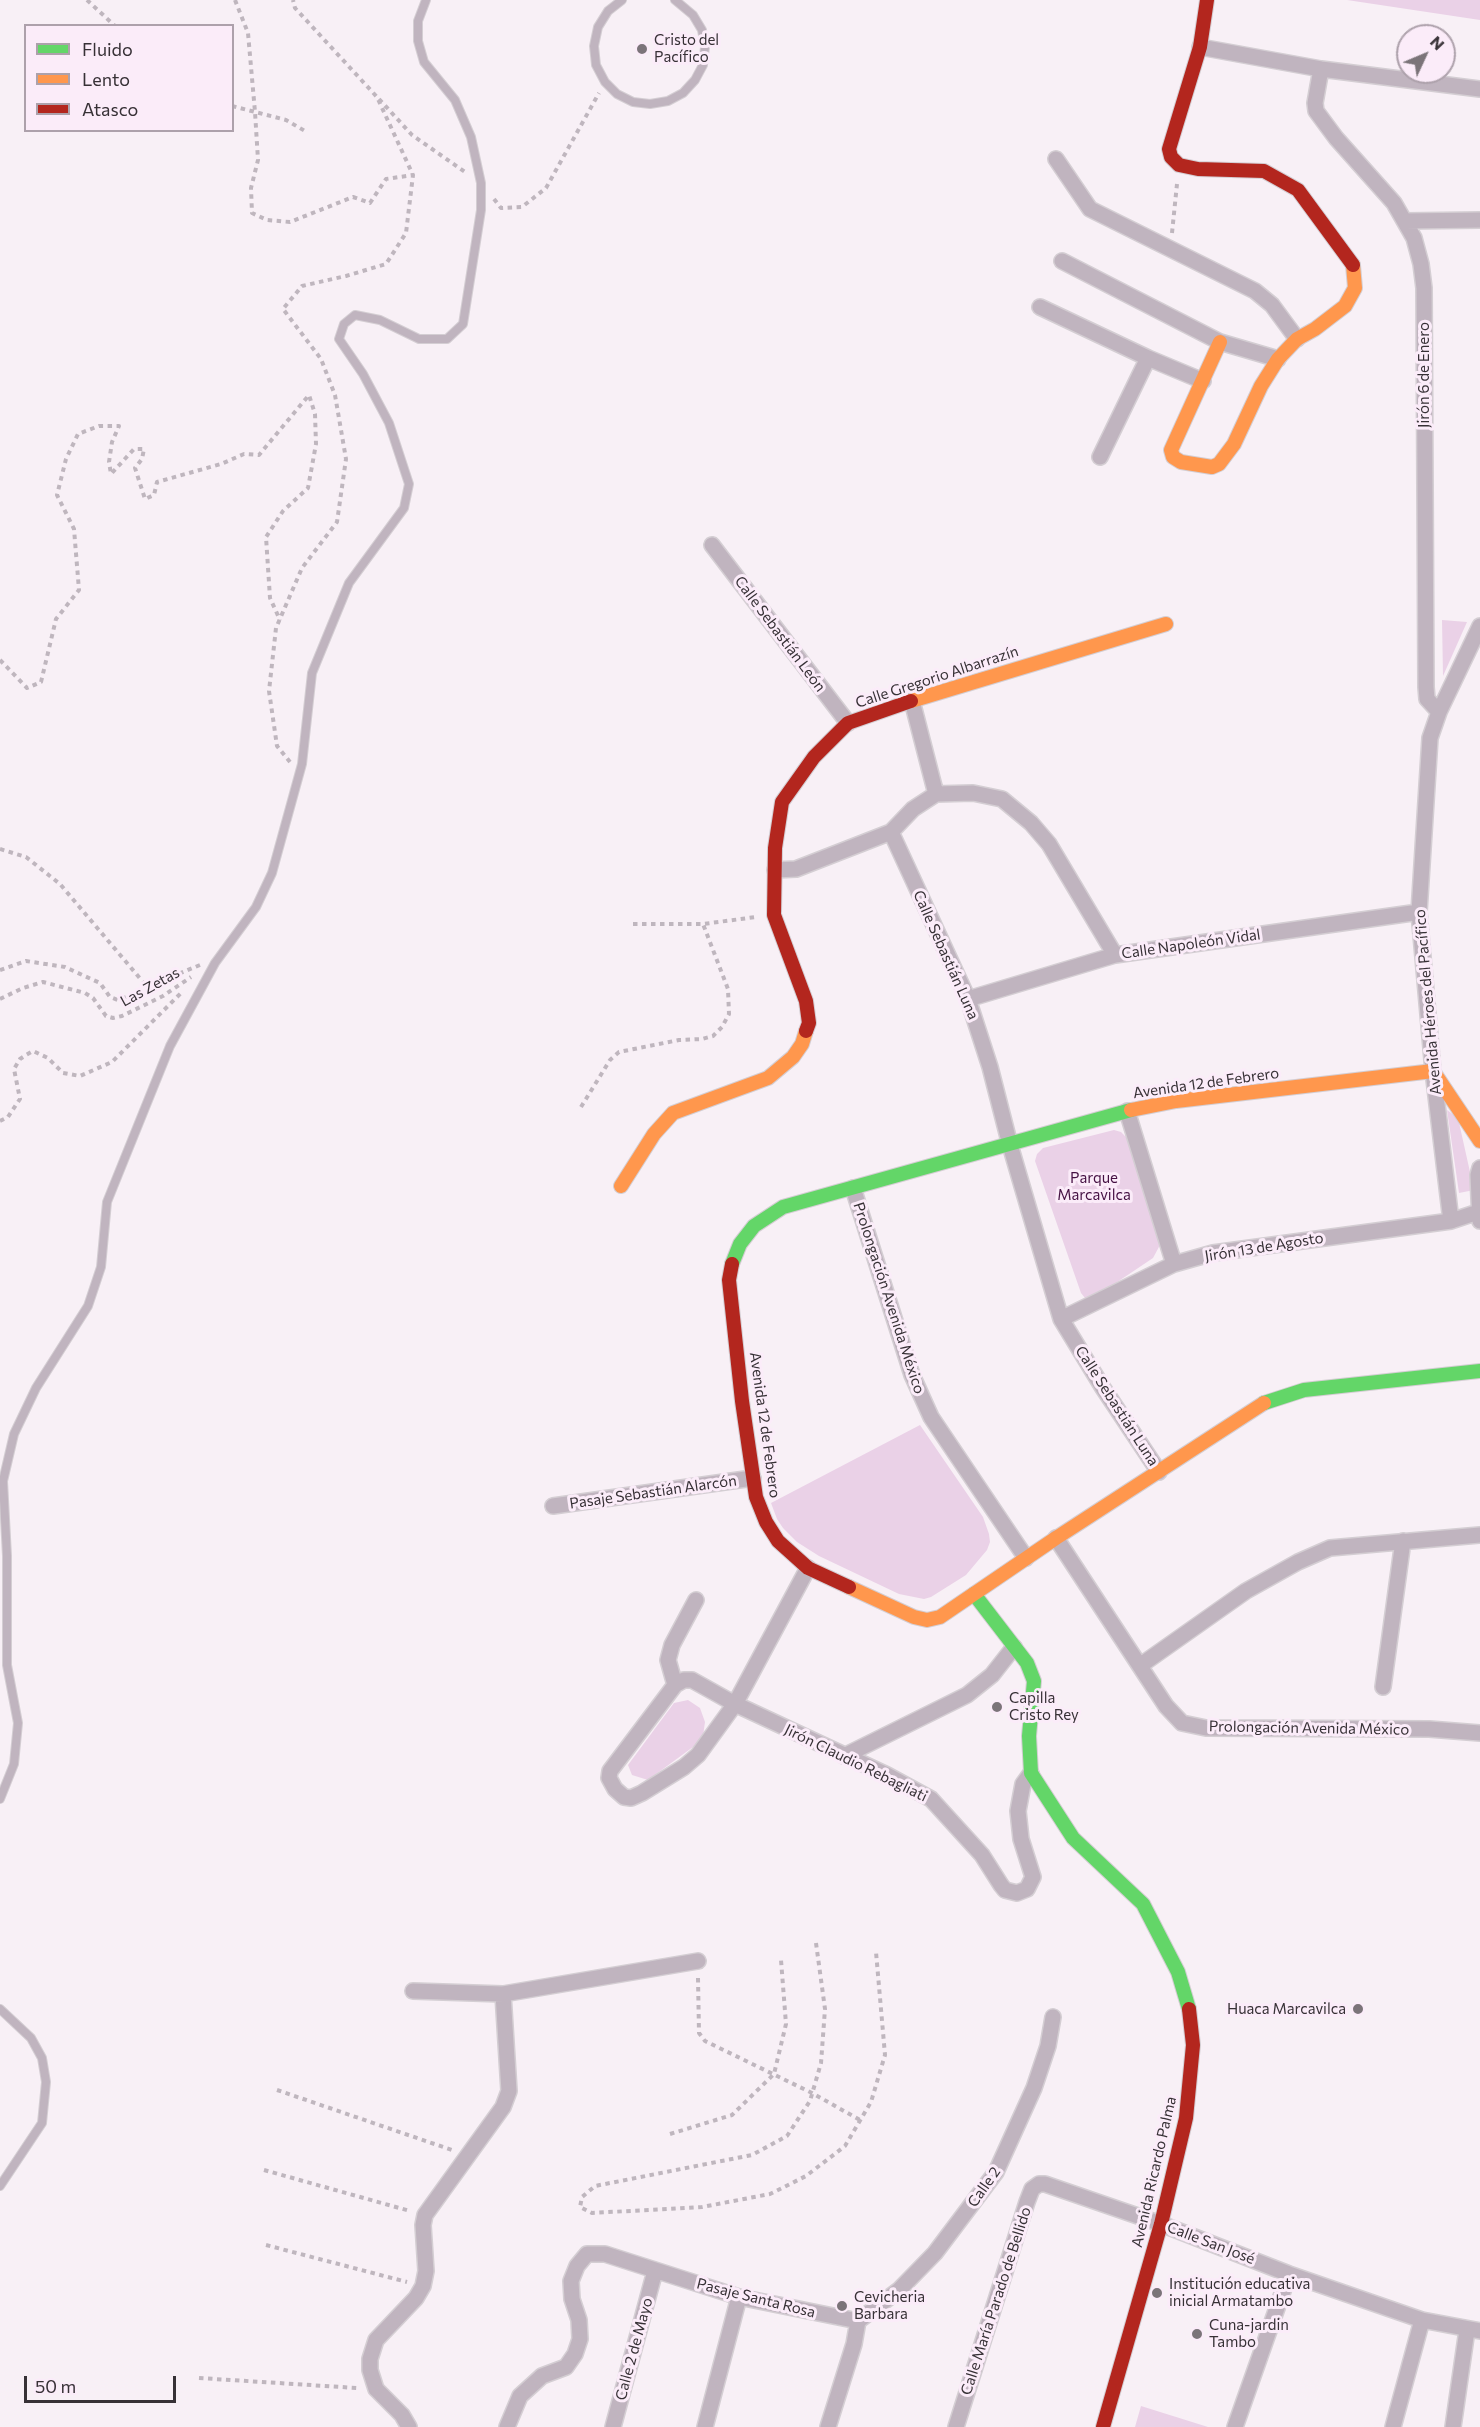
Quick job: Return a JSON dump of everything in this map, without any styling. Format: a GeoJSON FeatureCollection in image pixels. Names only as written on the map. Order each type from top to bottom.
{"type":"FeatureCollection","features":[{"type":"Feature","properties":{"kind":"street"},"geometry":{"type":"LineString","coordinates":[[1207,0],[1200,47],[1169,149],[1171,157],[1179,165],[1198,169],[1264,171],[1298,190],[1353,262],[1355,288],[1345,306],[1315,329],[1297,339],[1278,359],[1261,386],[1234,444],[1219,464],[1212,467],[1181,462],[1173,457],[1171,450],[1220,342]]}},
{"type":"Feature","properties":{"kind":"street"},"geometry":{"type":"LineString","coordinates":[[1200,47],[1321,69],[1480,89]]}},
{"type":"Feature","properties":{"kind":"street","name":"Jirón 6 de Enero"},"geometry":{"type":"LineString","coordinates":[[1321,69],[1315,103],[1320,118],[1394,203],[1414,238],[1421,264],[1424,288],[1426,687],[1427,699],[1439,712]]}},
{"type":"Feature","properties":{"kind":"street"},"geometry":{"type":"LineString","coordinates":[[1056,159],[1090,209],[1263,296],[1297,339]]}},
{"type":"Feature","properties":{"kind":"street"},"geometry":{"type":"LineString","coordinates":[[1405,221],[1480,220]]}},
{"type":"Feature","properties":{"kind":"street"},"geometry":{"type":"LineString","coordinates":[[1062,261],[1220,342],[1278,359]]}},
{"type":"Feature","properties":{"kind":"street"},"geometry":{"type":"LineString","coordinates":[[1040,307],[1203,381]]}},
{"type":"Feature","properties":{"kind":"street"},"geometry":{"type":"LineString","coordinates":[[1100,457],[1148,358]]}},
{"type":"Feature","properties":{"kind":"street","name":"Calle Sebastián León"},"geometry":{"type":"LineString","coordinates":[[712,545],[848,723]]}},
{"type":"Feature","properties":{"kind":"street","name":"Calle Gregorio Albarrazín"},"geometry":{"type":"LineString","coordinates":[[774,915],[775,848],[782,802],[814,757],[848,723],[912,701],[1166,624]]}},
{"type":"Feature","properties":{"kind":"street","name":"Avenida Héroes del Pacífico"},"geometry":{"type":"LineString","coordinates":[[1451,1221],[1433,1071],[1419,912],[1430,738],[1439,712],[1480,626]]}},
{"type":"Feature","properties":{"kind":"street"},"geometry":{"type":"LineString","coordinates":[[912,701],[936,794]]}},
{"type":"Feature","properties":{"kind":"street"},"geometry":{"type":"LineString","coordinates":[[776,870],[796,869],[891,832],[913,809],[936,794],[973,793],[1002,799],[1031,823],[1049,844],[1115,955]]}},
{"type":"Feature","properties":{"kind":"street","name":"Calle Sebastián Luna"},"geometry":{"type":"LineString","coordinates":[[891,832],[968,999],[990,1067],[1010,1145],[1061,1319],[1102,1388],[1160,1472]]}},
{"type":"Feature","properties":{"kind":"street","name":"Calle Napoleón Vidal"},"geometry":{"type":"LineString","coordinates":[[968,999],[1115,955],[1419,912]]}},
{"type":"Feature","properties":{"kind":"street"},"geometry":{"type":"LineString","coordinates":[[621,1186],[654,1134],[673,1113],[768,1078],[793,1057],[802,1044],[809,1023],[806,1001],[774,915]]}},
{"type":"Feature","properties":{"kind":"street"},"geometry":{"type":"LineString","coordinates":[[1433,1071],[1480,1141]]}},
{"type":"Feature","properties":{"kind":"street","name":"Avenida 12 de Febrero"},"geometry":{"type":"LineString","coordinates":[[1433,1071],[1176,1101],[1127,1111],[783,1207],[754,1226],[740,1244],[732,1260],[729,1280],[742,1401],[756,1497],[766,1522],[778,1541],[808,1568],[914,1617],[927,1620],[940,1617],[1056,1538],[1267,1401],[1304,1390],[1480,1371]]}},
{"type":"Feature","properties":{"kind":"street"},"geometry":{"type":"LineString","coordinates":[[1127,1111],[1174,1264]]}},
{"type":"Feature","properties":{"kind":"street"},"geometry":{"type":"LineString","coordinates":[[1479,1217],[1480,1168]]}},
{"type":"Feature","properties":{"kind":"street","name":"Prolongación Avenida México"},"geometry":{"type":"LineString","coordinates":[[853,1188],[912,1375],[931,1418],[1026,1558]]}},
{"type":"Feature","properties":{"kind":"street","name":"Jirón 13 de Agosto"},"geometry":{"type":"LineString","coordinates":[[1061,1319],[1174,1264],[1213,1253],[1479,1217]]}},
{"type":"Feature","properties":{"kind":"street","name":"Pasaje Sebastián Alarcón"},"geometry":{"type":"LineString","coordinates":[[553,1506],[753,1478]]}},
{"type":"Feature","properties":{"kind":"street"},"geometry":{"type":"LineString","coordinates":[[1141,1665],[1246,1591],[1298,1562],[1330,1548],[1480,1535]]}},
{"type":"Feature","properties":{"kind":"street","name":"Prolongación Avenida México"},"geometry":{"type":"LineString","coordinates":[[1056,1538],[1141,1665],[1166,1707],[1182,1723],[1206,1728],[1429,1729],[1480,1733]]}},
{"type":"Feature","properties":{"kind":"street"},"geometry":{"type":"LineString","coordinates":[[1383,1687],[1402,1541]]}},
{"type":"Feature","properties":{"kind":"street"},"geometry":{"type":"LineString","coordinates":[[696,1600],[672,1645],[668,1660],[675,1685],[610,1771],[609,1778],[615,1789],[624,1797],[631,1798],[642,1793],[684,1767],[698,1755],[735,1704],[808,1568]]}},
{"type":"Feature","properties":{"kind":"street"},"geometry":{"type":"LineString","coordinates":[[974,1594],[1028,1663],[1034,1681],[1029,1736],[1030,1773]]}},
{"type":"Feature","properties":{"kind":"street"},"geometry":{"type":"LineString","coordinates":[[844,1755],[967,1695],[1001,1667],[1014,1647]]}},
{"type":"Feature","properties":{"kind":"street","name":"Jirón Claudio Rebagliati"},"geometry":{"type":"LineString","coordinates":[[675,1685],[684,1680],[692,1680],[735,1704],[887,1775],[931,1799],[982,1855],[1005,1890],[1022,1892],[1030,1885],[1033,1876],[1021,1839],[1018,1811],[1023,1784],[1030,1773]]}},
{"type":"Feature","properties":{"kind":"street","name":"Avenida Ricardo Palma"},"geometry":{"type":"LineString","coordinates":[[1030,1773],[1073,1838],[1143,1904],[1178,1972],[1191,2016],[1193,2045],[1186,2118],[1161,2224],[1103,2427]]}},
{"type":"Feature","properties":{"kind":"street"},"geometry":{"type":"LineString","coordinates":[[413,1991],[504,1994],[698,1961]]}},
{"type":"Feature","properties":{"kind":"street"},"geometry":{"type":"LineString","coordinates":[[409,2427],[402,2415],[376,2389],[370,2370],[370,2359],[376,2340],[416,2298],[423,2286],[426,2271],[423,2225],[425,2216],[503,2107],[509,2091],[504,1994]]}},
{"type":"Feature","properties":{"kind":"street","name":"Calle 2"},"geometry":{"type":"LineString","coordinates":[[858,2321],[899,2290],[935,2253],[996,2172],[1034,2088],[1048,2046],[1053,2017]]}},
{"type":"Feature","properties":{"kind":"street","name":"Calle María Parado de Bellido"},"geometry":{"type":"LineString","coordinates":[[956,2427],[1027,2202],[1032,2189],[1039,2184],[1045,2184]]}},
{"type":"Feature","properties":{"kind":"street","name":"Calle San José"},"geometry":{"type":"LineString","coordinates":[[1045,2184],[1161,2224],[1289,2274],[1422,2320],[1474,2330]]}},
{"type":"Feature","properties":{"kind":"street","name":"Pasaje Santa Rosa"},"geometry":{"type":"LineString","coordinates":[[507,2427],[520,2396],[542,2376],[566,2367],[575,2355],[580,2338],[579,2320],[572,2299],[572,2281],[577,2266],[587,2254],[605,2254],[739,2297],[858,2321]]}},
{"type":"Feature","properties":{"kind":"street","name":"Calle 2 de Mayo"},"geometry":{"type":"LineString","coordinates":[[613,2427],[655,2271]]}},
{"type":"Feature","properties":{"kind":"street"},"geometry":{"type":"LineString","coordinates":[[1235,2427],[1289,2274]]}},
{"type":"Feature","properties":{"kind":"street"},"geometry":{"type":"LineString","coordinates":[[705,2427],[739,2297]]}},
{"type":"Feature","properties":{"kind":"street"},"geometry":{"type":"LineString","coordinates":[[1393,2427],[1422,2320]]}},
{"type":"Feature","properties":{"kind":"street"},"geometry":{"type":"LineString","coordinates":[[828,2427],[854,2344],[858,2321]]}},
{"type":"Feature","properties":{"kind":"street"},"geometry":{"type":"LineString","coordinates":[[1453,2427],[1474,2330]]}},
{"type":"Feature","properties":{"kind":"lane"},"geometry":{"type":"LineString","coordinates":[[0,1799],[14,1764],[18,1723],[7,1665],[7,1556],[3,1481],[14,1434],[36,1388],[87,1306],[101,1267],[107,1202],[170,1046],[215,963],[256,907],[272,873],[299,774],[312,673],[348,582],[404,508],[409,484],[389,423],[363,374],[339,339],[344,324],[355,315],[380,320],[419,339],[447,339],[463,324],[481,210],[481,183],[471,138],[455,100],[424,62],[418,41],[418,21],[426,0]]}},
{"type":"Feature","properties":{"kind":"lane"},"geometry":{"type":"LineString","coordinates":[[622,0],[608,11],[598,27],[594,46],[596,64],[605,82],[617,94],[633,102],[650,104],[668,101],[683,93],[695,80],[703,64],[705,47],[702,30],[693,15],[678,0]]}},
{"type":"Feature","properties":{"kind":"lane"},"geometry":{"type":"LineString","coordinates":[[0,2009],[31,2038],[42,2058],[46,2082],[42,2123],[0,2186]]}},
{"type":"Feature","properties":{"kind":"path"},"geometry":{"type":"LineString","coordinates":[[87,0],[113,24]]}},
{"type":"Feature","properties":{"kind":"path"},"geometry":{"type":"LineString","coordinates":[[235,0],[248,33],[255,112],[258,160],[251,188],[252,213],[267,220],[290,222],[353,197],[370,203],[386,179],[413,175]]}},
{"type":"Feature","properties":{"kind":"path"},"geometry":{"type":"LineString","coordinates":[[293,0],[295,8],[412,135],[481,183],[501,208],[522,207],[546,188],[605,82]]}},
{"type":"Feature","properties":{"kind":"path"},"geometry":{"type":"LineString","coordinates":[[299,774],[277,746],[269,692],[276,628],[302,568],[337,522],[346,459],[335,395],[321,359],[283,309],[302,286],[386,264],[406,233],[413,175],[377,97]]}},
{"type":"Feature","properties":{"kind":"path"},"geometry":{"type":"LineString","coordinates":[[234,107],[286,120],[305,130]]}},
{"type":"Feature","properties":{"kind":"path"},"geometry":{"type":"LineString","coordinates":[[1169,250],[1179,165]]}},
{"type":"Feature","properties":{"kind":"path"},"geometry":{"type":"LineString","coordinates":[[0,660],[27,688],[41,682],[56,619],[79,590],[74,529],[57,495],[66,459],[78,434],[99,426],[119,426],[112,442],[109,462],[111,474],[134,449],[144,449],[142,459],[135,468],[145,499],[154,495],[157,482],[221,464],[243,454],[259,455],[309,395],[315,414],[316,444],[308,488],[284,511],[266,537],[270,598],[280,620]]}},
{"type":"Feature","properties":{"kind":"path"},"geometry":{"type":"LineString","coordinates":[[0,849],[26,857],[60,884],[149,989]]}},
{"type":"Feature","properties":{"kind":"path"},"geometry":{"type":"LineString","coordinates":[[633,924],[703,924],[774,915]]}},
{"type":"Feature","properties":{"kind":"path"},"geometry":{"type":"LineString","coordinates":[[581,1107],[610,1060],[619,1052],[679,1040],[702,1039],[713,1036],[722,1027],[729,1014],[728,989],[703,924]]}},
{"type":"Feature","properties":{"kind":"path"},"geometry":{"type":"LineString","coordinates":[[0,970],[26,961],[65,967],[100,983],[110,997],[118,1000],[149,989],[195,965],[215,963]]}},
{"type":"Feature","properties":{"kind":"path"},"geometry":{"type":"LineString","coordinates":[[0,1121],[8,1117],[20,1099],[14,1069],[20,1059],[33,1051],[48,1058],[63,1073],[80,1076],[112,1062],[139,1037],[171,1001],[215,963]]}},
{"type":"Feature","properties":{"kind":"path","name":"Las Zetas"},"geometry":{"type":"LineString","coordinates":[[0,999],[43,982],[85,993],[93,998],[106,1016],[112,1018],[122,1016],[164,996],[215,963]]}},
{"type":"Feature","properties":{"kind":"path"},"geometry":{"type":"LineString","coordinates":[[816,1942],[825,2010],[821,2063],[810,2101],[787,2136],[752,2155],[595,2186],[582,2197],[580,2207],[592,2213],[702,2207],[770,2194],[806,2176],[845,2146],[872,2102],[885,2055],[876,1952]]}},
{"type":"Feature","properties":{"kind":"path"},"geometry":{"type":"LineString","coordinates":[[670,2134],[732,2115],[774,2074],[786,2024],[781,1960]]}},
{"type":"Feature","properties":{"kind":"path"},"geometry":{"type":"LineString","coordinates":[[698,1961],[699,2032],[705,2041],[812,2093],[860,2120]]}},
{"type":"Feature","properties":{"kind":"path"},"geometry":{"type":"LineString","coordinates":[[277,2090],[467,2156]]}},
{"type":"Feature","properties":{"kind":"path"},"geometry":{"type":"LineString","coordinates":[[264,2170],[425,2216]]}},
{"type":"Feature","properties":{"kind":"path"},"geometry":{"type":"LineString","coordinates":[[266,2245],[423,2286]]}},
{"type":"Feature","properties":{"kind":"path"},"geometry":{"type":"LineString","coordinates":[[199,2378],[376,2389]]}},
{"type":"Feature","properties":{"kind":"green space"},"geometry":{"type":"Polygon","coordinates":[[[1347,0],[1480,0],[1480,20],[1347,0]]]}},
{"type":"Feature","properties":{"kind":"green space"},"geometry":{"type":"Polygon","coordinates":[[[1442,620],[1467,622],[1443,676],[1442,620]]]}},
{"type":"Feature","properties":{"kind":"green space"},"geometry":{"type":"Polygon","coordinates":[[[1447,1110],[1458,1118],[1474,1190],[1459,1193],[1447,1110]]]}},
{"type":"Feature","properties":{"kind":"green space","name":"Parque Marcavilca"},"geometry":{"type":"Polygon","coordinates":[[[1114,1130],[1121,1132],[1128,1139],[1160,1245],[1153,1258],[1092,1299],[1085,1298],[1081,1293],[1035,1161],[1037,1154],[1043,1148],[1114,1130]]]}},
{"type":"Feature","properties":{"kind":"green space"},"geometry":{"type":"Polygon","coordinates":[[[920,1425],[983,1517],[990,1542],[987,1550],[966,1575],[924,1599],[899,1594],[819,1556],[797,1542],[783,1528],[771,1503],[920,1425]]]}},
{"type":"Feature","properties":{"kind":"green space"},"geometry":{"type":"Polygon","coordinates":[[[688,1700],[700,1708],[705,1722],[703,1736],[693,1747],[648,1780],[632,1775],[628,1765],[674,1703],[688,1700]]]}},
{"type":"Feature","properties":{"kind":"green space"},"geometry":{"type":"Polygon","coordinates":[[[1141,2406],[1208,2427],[1135,2427],[1141,2406]]]}},
{"type":"Feature","properties":{"kind":"traffic: fast"},"geometry":{"type":"LineString","coordinates":[[732,1264],[740,1244],[754,1226],[783,1207],[1131,1110]]}},
{"type":"Feature","properties":{"kind":"traffic: fast"},"geometry":{"type":"LineString","coordinates":[[1264,1403],[1304,1390],[1480,1371]]}},
{"type":"Feature","properties":{"kind":"traffic: fast"},"geometry":{"type":"LineString","coordinates":[[974,1594],[1027,1663],[1034,1681],[1029,1736],[1031,1773],[1073,1838],[1143,1904],[1178,1972],[1189,2009]]}},
{"type":"Feature","properties":{"kind":"traffic: slow"},"geometry":{"type":"LineString","coordinates":[[1220,342],[1171,450],[1173,457],[1181,462],[1212,467],[1219,464],[1234,444],[1261,386],[1278,359],[1297,339],[1315,329],[1345,306],[1355,288],[1353,265]]}},
{"type":"Feature","properties":{"kind":"traffic: slow"},"geometry":{"type":"LineString","coordinates":[[911,701],[1166,624]]}},
{"type":"Feature","properties":{"kind":"traffic: slow"},"geometry":{"type":"LineString","coordinates":[[621,1186],[654,1134],[673,1113],[768,1078],[793,1057],[802,1044],[806,1031]]}},
{"type":"Feature","properties":{"kind":"traffic: slow"},"geometry":{"type":"LineString","coordinates":[[1131,1110],[1176,1101],[1433,1071],[1480,1141]]}},
{"type":"Feature","properties":{"kind":"traffic: slow"},"geometry":{"type":"LineString","coordinates":[[849,1587],[914,1617],[927,1620],[940,1617],[1056,1538],[1264,1403]]}},
{"type":"Feature","properties":{"kind":"traffic: jam"},"geometry":{"type":"LineString","coordinates":[[1207,0],[1200,47],[1169,149],[1171,157],[1179,165],[1198,169],[1264,171],[1298,190],[1353,265]]}},
{"type":"Feature","properties":{"kind":"traffic: jam"},"geometry":{"type":"LineString","coordinates":[[806,1031],[809,1023],[806,1001],[774,915],[775,848],[782,802],[814,757],[848,723],[911,701]]}},
{"type":"Feature","properties":{"kind":"traffic: jam"},"geometry":{"type":"LineString","coordinates":[[732,1264],[729,1280],[742,1401],[756,1497],[766,1522],[778,1541],[808,1568],[849,1587]]}},
{"type":"Feature","properties":{"kind":"traffic: jam"},"geometry":{"type":"LineString","coordinates":[[1103,2427],[1161,2224],[1186,2118],[1193,2045],[1189,2009]]}},
{"type":"Feature","properties":{"kind":"place","name":"Cristo del Pacífico"},"geometry":{"type":"Point","coordinates":[642,49]}},
{"type":"Feature","properties":{"kind":"place","name":"Capilla Cristo Rey"},"geometry":{"type":"Point","coordinates":[997,1707]}},
{"type":"Feature","properties":{"kind":"place","name":"Huaca Marcavilca"},"geometry":{"type":"Point","coordinates":[1358,2009]}},
{"type":"Feature","properties":{"kind":"place","name":"Institución educativa inicial Armatambo"},"geometry":{"type":"Point","coordinates":[1157,2293]}},
{"type":"Feature","properties":{"kind":"place","name":"Cevicheria Barbara"},"geometry":{"type":"Point","coordinates":[842,2306]}},
{"type":"Feature","properties":{"kind":"place","name":"Cuna-jardin Tambo"},"geometry":{"type":"Point","coordinates":[1197,2334]}}]}
